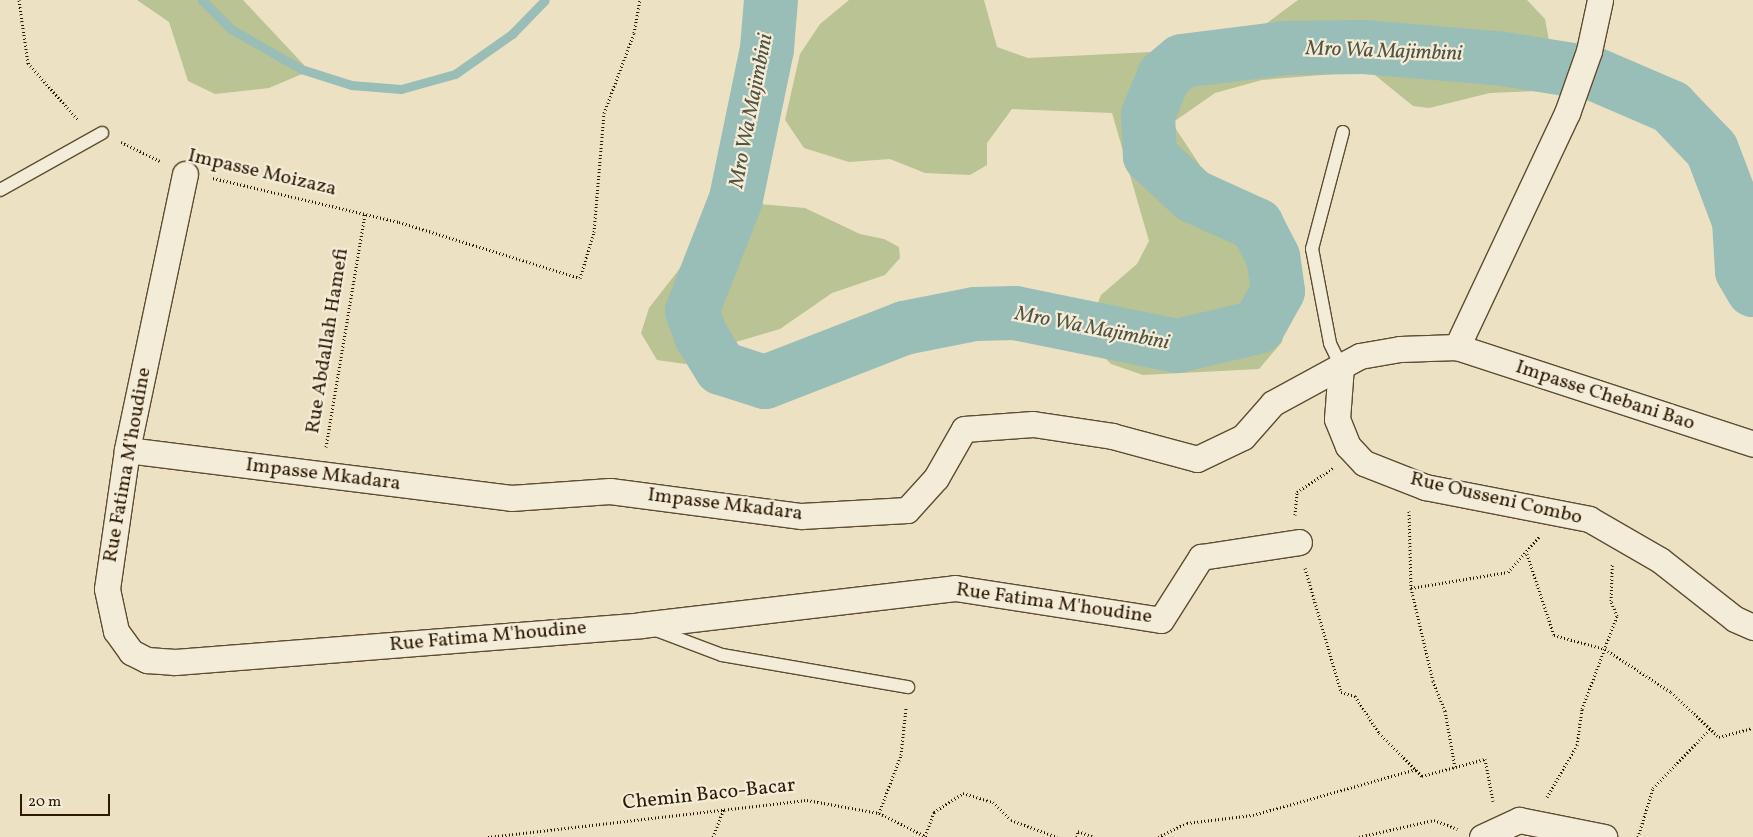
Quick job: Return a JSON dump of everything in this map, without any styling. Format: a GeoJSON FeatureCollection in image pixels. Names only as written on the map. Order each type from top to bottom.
{"type":"FeatureCollection","features":[{"type":"Feature","properties":{"kind":"street"},"geometry":{"type":"LineString","coordinates":[[1354,454],[1337,419],[1341,366],[1360,356],[1392,351],[1457,348],[1567,113],[1589,50],[1600,0]]}},
{"type":"Feature","properties":{"kind":"street","name":"Rue Fatima M'houdine"},"geometry":{"type":"LineString","coordinates":[[185,174],[127,450],[107,589],[116,631],[131,652],[147,660],[176,662],[641,625],[955,588],[1161,620],[1201,557],[1299,542]]}},
{"type":"Feature","properties":{"kind":"street","name":"Impasse Chebani Bao"},"geometry":{"type":"LineString","coordinates":[[1457,348],[1753,444]]}},
{"type":"Feature","properties":{"kind":"street","name":"Impasse Mkadara"},"geometry":{"type":"LineString","coordinates":[[127,450],[511,498],[610,491],[800,516],[907,510],[936,478],[964,429],[1033,424],[1112,436],[1197,459],[1243,437],[1273,403],[1341,366]]}},
{"type":"Feature","properties":{"kind":"street","name":"Rue Ousseni Combo"},"geometry":{"type":"LineString","coordinates":[[1354,454],[1364,463],[1425,487],[1588,520],[1660,560],[1735,619],[1753,627]]}},
{"type":"Feature","properties":{"kind":"street"},"geometry":{"type":"LineString","coordinates":[[1504,829],[1604,837]]}},
{"type":"Feature","properties":{"kind":"lane"},"geometry":{"type":"LineString","coordinates":[[1341,366],[1330,343],[1312,249],[1343,132]]}},
{"type":"Feature","properties":{"kind":"lane"},"geometry":{"type":"LineString","coordinates":[[0,190],[102,133]]}},
{"type":"Feature","properties":{"kind":"lane"},"geometry":{"type":"LineString","coordinates":[[641,625],[722,655],[908,687]]}},
{"type":"Feature","properties":{"kind":"path","name":"Impasse Moizaza"},"geometry":{"type":"LineString","coordinates":[[19,0],[28,63],[74,118],[102,133],[185,174],[248,184],[365,213],[580,278],[594,232],[604,113],[634,32],[640,0]]}},
{"type":"Feature","properties":{"kind":"path","name":"Rue Abdallah Hamefi"},"geometry":{"type":"LineString","coordinates":[[321,474],[365,213]]}},
{"type":"Feature","properties":{"kind":"path"},"geometry":{"type":"LineString","coordinates":[[1354,454],[1298,492],[1294,520],[1341,692],[1354,696],[1379,733],[1422,776],[1485,759],[1504,829]]}},
{"type":"Feature","properties":{"kind":"path"},"geometry":{"type":"LineString","coordinates":[[1397,475],[1411,519],[1411,588],[1433,681],[1445,711],[1455,767]]}},
{"type":"Feature","properties":{"kind":"path"},"geometry":{"type":"LineString","coordinates":[[1411,588],[1508,572],[1528,554],[1547,530]]}},
{"type":"Feature","properties":{"kind":"path"},"geometry":{"type":"LineString","coordinates":[[1359,837],[1434,820],[1504,829],[1550,787],[1577,745],[1582,709],[1617,616],[1611,601],[1614,535]]}},
{"type":"Feature","properties":{"kind":"path"},"geometry":{"type":"LineString","coordinates":[[1528,554],[1554,635],[1605,649],[1671,692],[1719,737],[1753,728]]}},
{"type":"Feature","properties":{"kind":"path"},"geometry":{"type":"LineString","coordinates":[[879,813],[901,755],[908,687]]}},
{"type":"Feature","properties":{"kind":"path"},"geometry":{"type":"LineString","coordinates":[[1638,837],[1653,788],[1711,728]]}},
{"type":"Feature","properties":{"kind":"path"},"geometry":{"type":"LineString","coordinates":[[1158,837],[1187,823],[1253,815],[1417,769]]}},
{"type":"Feature","properties":{"kind":"path"},"geometry":{"type":"LineString","coordinates":[[926,836],[934,812],[963,793],[993,802],[1011,820],[1057,837]]}},
{"type":"Feature","properties":{"kind":"path","name":"Chemin Baco-Bacar"},"geometry":{"type":"LineString","coordinates":[[488,837],[807,800],[879,813],[926,836]]}},
{"type":"Feature","properties":{"kind":"path"},"geometry":{"type":"LineString","coordinates":[[713,837],[724,809]]}},
{"type":"Feature","properties":{"kind":"path"},"geometry":{"type":"LineString","coordinates":[[1077,837],[1078,831],[1094,837]]}},
{"type":"Feature","properties":{"kind":"green space"},"geometry":{"type":"Polygon","coordinates":[[[137,0],[243,0],[304,65],[302,74],[269,88],[215,94],[188,81],[169,22],[137,0]]]}},
{"type":"Feature","properties":{"kind":"green space"},"geometry":{"type":"Polygon","coordinates":[[[849,0],[984,0],[997,47],[1028,58],[1213,49],[1244,40],[1298,0],[1527,0],[1545,19],[1554,67],[1539,91],[1490,93],[1429,108],[1413,106],[1370,71],[1262,80],[1215,93],[1172,123],[1290,302],[1282,342],[1259,369],[1143,375],[1111,364],[1090,343],[1091,321],[1101,295],[1137,264],[1149,241],[1112,113],[1012,109],[987,143],[987,165],[970,175],[925,173],[890,159],[849,162],[804,148],[785,120],[800,54],[820,24],[849,0]]]}},
{"type":"Feature","properties":{"kind":"green space"},"geometry":{"type":"Polygon","coordinates":[[[746,203],[805,208],[860,234],[884,239],[899,247],[900,258],[885,275],[832,293],[780,329],[722,346],[685,364],[657,360],[641,333],[649,308],[698,245],[702,225],[746,203]]]}},
{"type":"Feature","properties":{"kind":"waterway","name":"Mro Wa Majimbini"},"geometry":{"type":"LineString","coordinates":[[202,0],[231,29],[301,69],[351,85],[401,89],[455,74],[512,34],[545,0]]}},
{"type":"Feature","properties":{"kind":"waterway","name":"Mro Wa Majimbini"},"geometry":{"type":"LineString","coordinates":[[771,0],[767,49],[736,199],[692,311],[701,336],[721,368],[765,382],[904,328],[975,314],[1015,313],[1177,346],[1258,327],[1278,291],[1273,257],[1257,225],[1193,196],[1150,156],[1148,115],[1164,76],[1182,61],[1287,48],[1364,47],[1496,58],[1592,73],[1671,107],[1712,150],[1739,221],[1742,271],[1753,290]]}}]}
